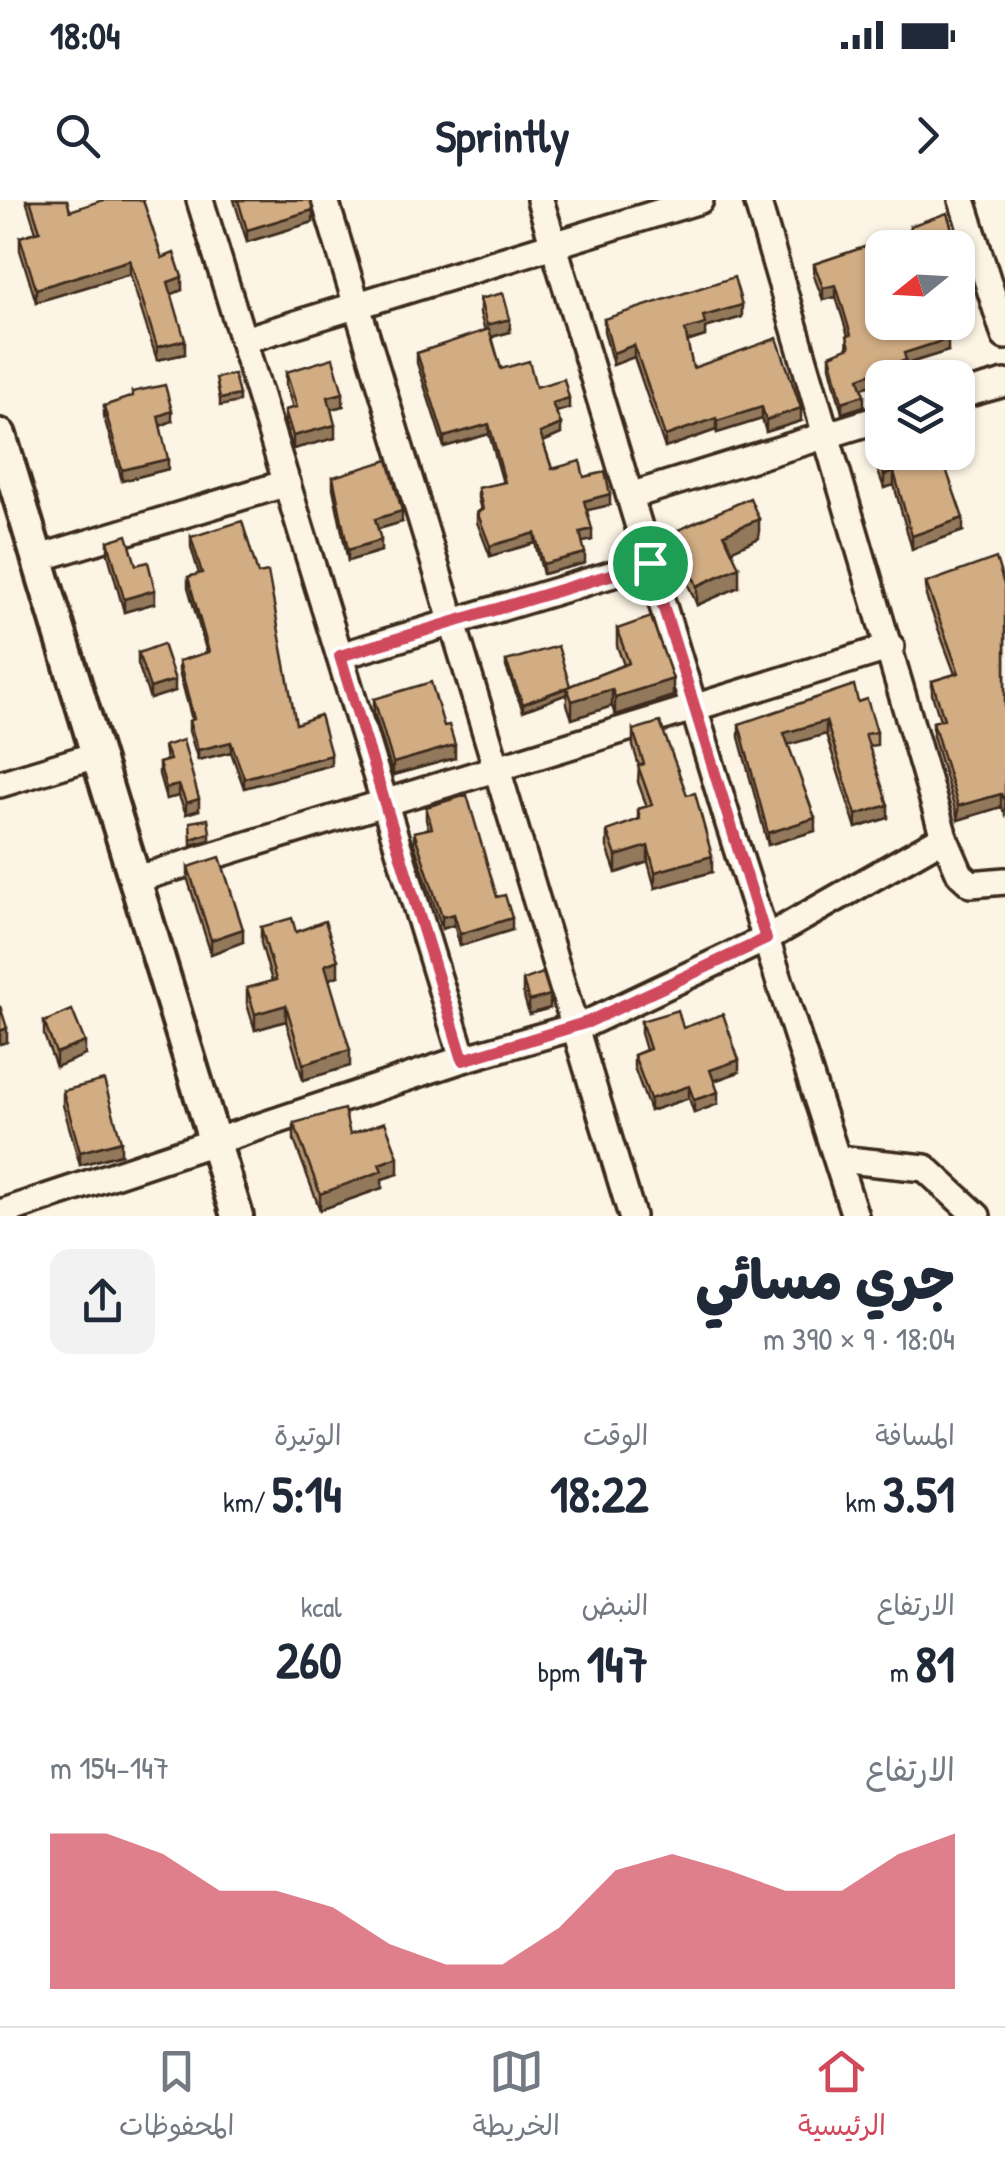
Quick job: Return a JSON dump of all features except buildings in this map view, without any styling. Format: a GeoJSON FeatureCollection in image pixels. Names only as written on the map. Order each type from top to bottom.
{"type":"FeatureCollection","features":[{"type":"Feature","properties":{"kind":"main road"},"geometry":{"type":"LineString","coordinates":[[0,435],[238,1216]]}},
{"type":"Feature","properties":{"kind":"street"},"geometry":{"type":"LineString","coordinates":[[200,200],[463,1060]]}},
{"type":"Feature","properties":{"kind":"street"},"geometry":{"type":"LineString","coordinates":[[324,200],[632,1216]]}},
{"type":"Feature","properties":{"kind":"street"},"geometry":{"type":"LineString","coordinates":[[540,200],[692,705],[855,1216]]}},
{"type":"Feature","properties":{"kind":"street"},"geometry":{"type":"LineString","coordinates":[[244,340],[700,200]]}},
{"type":"Feature","properties":{"kind":"street"},"geometry":{"type":"LineString","coordinates":[[756,200],[944,837],[960,874],[971,884],[1005,880]]}},
{"type":"Feature","properties":{"kind":"street"},"geometry":{"type":"LineString","coordinates":[[962,200],[1005,336]]}},
{"type":"Feature","properties":{"kind":"street"},"geometry":{"type":"LineString","coordinates":[[975,391],[1005,382]]}},
{"type":"Feature","properties":{"kind":"street"},"geometry":{"type":"LineString","coordinates":[[630,496],[865,423]]}},
{"type":"Feature","properties":{"kind":"street"},"geometry":{"type":"LineString","coordinates":[[36,559],[287,483]]}},
{"type":"Feature","properties":{"kind":"street"},"geometry":{"type":"LineString","coordinates":[[340,656],[650,563]]}},
{"type":"Feature","properties":{"kind":"street"},"geometry":{"type":"LineString","coordinates":[[134,880],[692,705],[891,648]]}},
{"type":"Feature","properties":{"kind":"street"},"geometry":{"type":"LineString","coordinates":[[0,784],[96,756]]}},
{"type":"Feature","properties":{"kind":"street"},"geometry":{"type":"LineString","coordinates":[[0,1213],[463,1060],[575,1027],[766,939],[944,837]]}},
{"type":"Feature","properties":{"kind":"street"},"geometry":{"type":"LineString","coordinates":[[838,1159],[926,1168],[977,1216]]}},
{"type":"Feature","properties":{"kind":"route"},"geometry":{"type":"LineString","coordinates":[[650,563],[766,939],[588,1022],[463,1060],[340,656],[650,563]]}}]}
